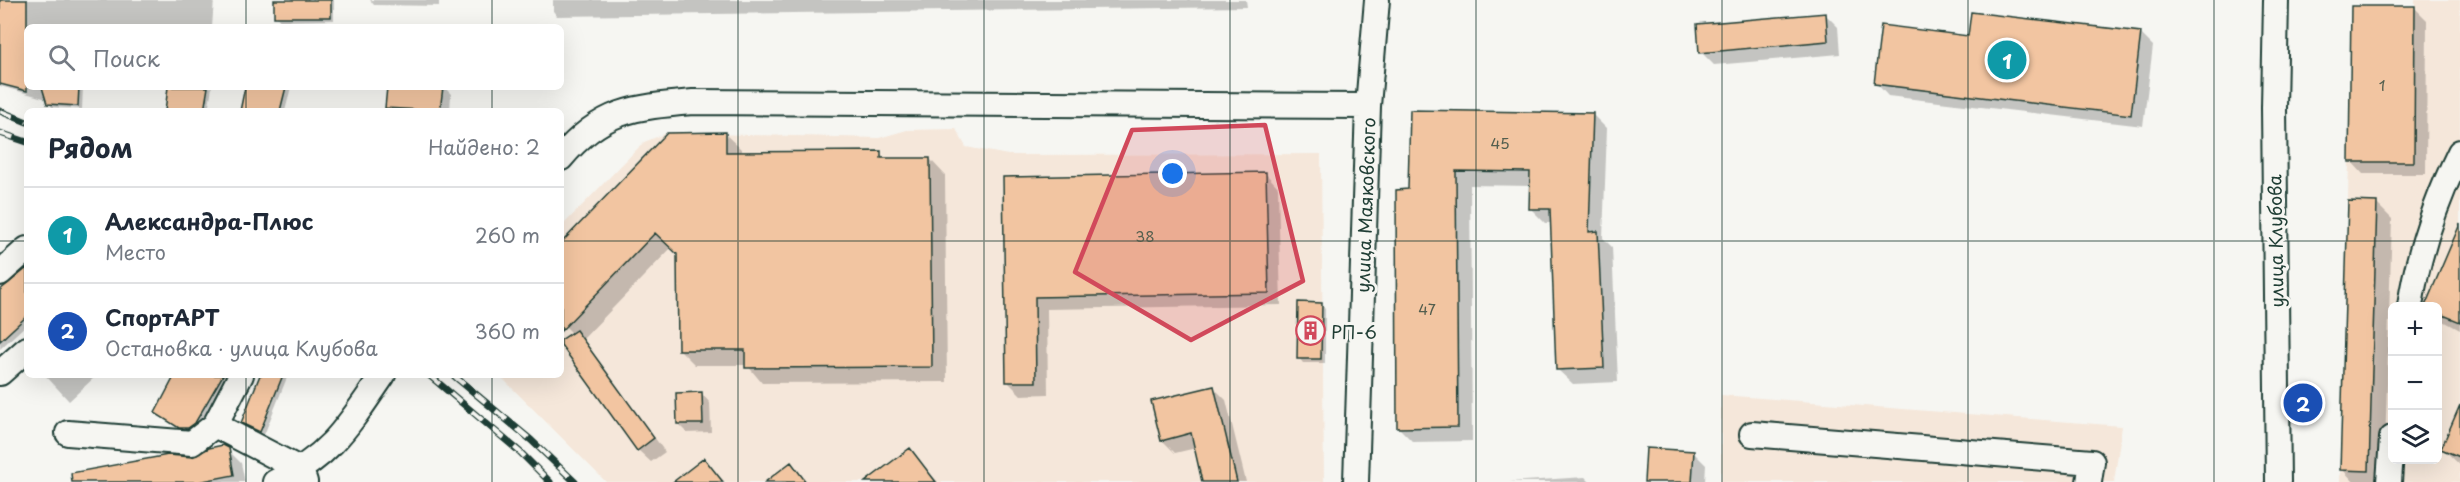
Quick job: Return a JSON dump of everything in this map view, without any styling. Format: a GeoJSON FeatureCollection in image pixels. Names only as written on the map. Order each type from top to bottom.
{"type":"FeatureCollection","features":[{"type":"Feature","properties":{"kind":"street","name":"улица Маяковского"},"geometry":{"type":"LineString","coordinates":[[1356,482],[1368,106],[1377,0]]}},
{"type":"Feature","properties":{"kind":"street","name":"улица Клубова"},"geometry":{"type":"LineString","coordinates":[[2276,0],[2274,108],[2278,482]]}},
{"type":"Feature","properties":{"kind":"street"},"geometry":{"type":"LineString","coordinates":[[564,154],[578,138],[598,123],[622,112],[657,105],[693,102],[1368,106]]}},
{"type":"Feature","properties":{"kind":"street"},"geometry":{"type":"LineString","coordinates":[[2411,302],[2438,197],[2460,152]]}},
{"type":"Feature","properties":{"kind":"street"},"geometry":{"type":"LineString","coordinates":[[0,273],[24,252]]}},
{"type":"Feature","properties":{"kind":"street"},"geometry":{"type":"LineString","coordinates":[[0,373],[24,352]]}},
{"type":"Feature","properties":{"kind":"street"},"geometry":{"type":"LineString","coordinates":[[68,433],[192,443],[215,425],[239,378]]}},
{"type":"Feature","properties":{"kind":"street"},"geometry":{"type":"LineString","coordinates":[[275,482],[303,476],[336,442],[381,378]]}},
{"type":"Feature","properties":{"kind":"street"},"geometry":{"type":"LineString","coordinates":[[215,425],[303,476]]}},
{"type":"Feature","properties":{"kind":"street"},"geometry":{"type":"LineString","coordinates":[[1752,434],[2092,462],[2089,482]]}},
{"type":"Feature","properties":{"kind":"street"},"geometry":{"type":"LineString","coordinates":[[2389,482],[2390,464]]}},
{"type":"Feature","properties":{"kind":"highlighted area"},"geometry":{"type":"Polygon","coordinates":[[[1265,125],[1303,281],[1191,340],[1075,272],[1132,130],[1265,125]]]}},
{"type":"Feature","properties":{"kind":"shaded area"},"geometry":{"type":"Polygon","coordinates":[[[2415,0],[2460,0],[2460,482],[2340,482],[2349,162],[2414,162],[2415,0]]]}},
{"type":"Feature","properties":{"kind":"shaded area"},"geometry":{"type":"Polygon","coordinates":[[[956,129],[966,147],[1008,155],[1321,154],[1324,482],[606,482],[502,378],[564,378],[564,224],[644,142],[667,133],[879,138],[907,130],[956,129]]]}},
{"type":"Feature","properties":{"kind":"shaded area"},"geometry":{"type":"Polygon","coordinates":[[[1721,395],[2122,426],[2114,482],[1721,482],[1721,395]]]}},
{"type":"Feature","properties":{"kind":"building"},"geometry":{"type":"Polygon","coordinates":[[[0,0],[27,0],[27,24],[24,24],[24,90],[27,91],[0,84],[0,0]]]}},
{"type":"Feature","properties":{"kind":"building"},"geometry":{"type":"Polygon","coordinates":[[[274,0],[331,0],[331,17],[274,17],[274,0]]]}},
{"type":"Feature","properties":{"kind":"building"},"geometry":{"type":"Polygon","coordinates":[[[2351,6],[2415,6],[2414,162],[2349,162],[2351,6]]]}},
{"type":"Feature","properties":{"kind":"building"},"geometry":{"type":"Polygon","coordinates":[[[1971,12],[2141,32],[2131,115],[1874,84],[1881,25],[1968,36],[1971,12]]]}},
{"type":"Feature","properties":{"kind":"building"},"geometry":{"type":"Polygon","coordinates":[[[1826,13],[1828,41],[1699,53],[1697,24],[1826,13]]]}},
{"type":"Feature","properties":{"kind":"building"},"geometry":{"type":"Polygon","coordinates":[[[43,90],[79,90],[78,106],[47,104],[43,90]]]}},
{"type":"Feature","properties":{"kind":"building"},"geometry":{"type":"Polygon","coordinates":[[[168,90],[208,90],[204,108],[165,108],[168,90]]]}},
{"type":"Feature","properties":{"kind":"building"},"geometry":{"type":"Polygon","coordinates":[[[244,90],[285,90],[281,108],[241,108],[244,90]]]}},
{"type":"Feature","properties":{"kind":"building"},"geometry":{"type":"Polygon","coordinates":[[[387,90],[443,90],[440,108],[385,108],[387,90]]]}},
{"type":"Feature","properties":{"kind":"building"},"geometry":{"type":"Polygon","coordinates":[[[1410,110],[1593,113],[1589,232],[1598,231],[1604,368],[1556,370],[1550,209],[1529,209],[1530,172],[1456,171],[1458,427],[1397,428],[1396,190],[1408,189],[1410,110]]]}},
{"type":"Feature","properties":{"kind":"building"},"geometry":{"type":"Polygon","coordinates":[[[726,132],[726,152],[881,151],[881,158],[930,158],[932,367],[745,368],[745,350],[678,350],[677,254],[655,233],[564,328],[564,240],[667,133],[726,132]]]}},
{"type":"Feature","properties":{"kind":"building"},"geometry":{"type":"Polygon","coordinates":[[[1266,172],[1269,293],[1035,297],[1036,382],[1006,382],[1003,177],[1266,172]]]}},
{"type":"Feature","properties":{"kind":"building"},"geometry":{"type":"Polygon","coordinates":[[[2348,201],[2377,202],[2369,471],[2340,470],[2348,201]]]}},
{"type":"Feature","properties":{"kind":"building"},"geometry":{"type":"Polygon","coordinates":[[[2460,224],[2460,322],[2442,315],[2442,302],[2427,302],[2460,224]]]}},
{"type":"Feature","properties":{"kind":"building"},"geometry":{"type":"Polygon","coordinates":[[[24,270],[24,319],[0,341],[0,290],[24,270]]]}},
{"type":"Feature","properties":{"kind":"building","name":"РП-6"},"geometry":{"type":"Polygon","coordinates":[[[1298,302],[1322,303],[1321,359],[1297,359],[1298,302]]]}},
{"type":"Feature","properties":{"kind":"building"},"geometry":{"type":"Polygon","coordinates":[[[576,330],[654,438],[637,451],[564,349],[564,338],[576,330]]]}},
{"type":"Feature","properties":{"kind":"building"},"geometry":{"type":"Polygon","coordinates":[[[173,378],[221,378],[195,423],[188,428],[179,428],[155,413],[173,378]]]}},
{"type":"Feature","properties":{"kind":"building"},"geometry":{"type":"Polygon","coordinates":[[[259,378],[282,378],[260,432],[241,423],[259,378]]]}},
{"type":"Feature","properties":{"kind":"building"},"geometry":{"type":"Polygon","coordinates":[[[1214,386],[1237,482],[1202,482],[1191,433],[1161,441],[1151,401],[1214,386]]]}},
{"type":"Feature","properties":{"kind":"building"},"geometry":{"type":"Polygon","coordinates":[[[702,392],[703,424],[677,424],[676,393],[702,392]]]}},
{"type":"Feature","properties":{"kind":"building"},"geometry":{"type":"Polygon","coordinates":[[[2460,405],[2460,457],[2442,449],[2460,405]]]}},
{"type":"Feature","properties":{"kind":"building"},"geometry":{"type":"Polygon","coordinates":[[[223,445],[229,448],[234,475],[198,482],[72,482],[71,473],[168,455],[192,457],[209,448],[223,445]]]}},
{"type":"Feature","properties":{"kind":"building"},"geometry":{"type":"Polygon","coordinates":[[[910,448],[936,482],[865,482],[910,448]]]}},
{"type":"Feature","properties":{"kind":"building"},"geometry":{"type":"Polygon","coordinates":[[[1646,448],[1694,451],[1692,482],[1644,482],[1646,448]]]}},
{"type":"Feature","properties":{"kind":"building"},"geometry":{"type":"Polygon","coordinates":[[[704,458],[723,482],[673,482],[704,458]]]}},
{"type":"Feature","properties":{"kind":"building"},"geometry":{"type":"Polygon","coordinates":[[[791,462],[806,482],[765,482],[791,462]]]}},
{"type":"Feature","properties":{"kind":"railway"},"geometry":{"type":"LineString","coordinates":[[0,111],[24,121]]}},
{"type":"Feature","properties":{"kind":"railway"},"geometry":{"type":"LineString","coordinates":[[0,133],[24,141]]}},
{"type":"Feature","properties":{"kind":"railway"},"geometry":{"type":"LineString","coordinates":[[433,378],[520,452],[550,482]]}},
{"type":"Feature","properties":{"kind":"railway"},"geometry":{"type":"LineString","coordinates":[[457,378],[531,440],[575,482]]}},
{"type":"Feature","properties":{"kind":"place","name":"Александра-Плюс"},"geometry":{"type":"Point","coordinates":[2007,60]}},
{"type":"Feature","properties":{"kind":"place","name":"РП-6"},"geometry":{"type":"Point","coordinates":[1310,331]}},
{"type":"Feature","properties":{"kind":"place","name":"СпортАРТ"},"geometry":{"type":"Point","coordinates":[2303,403]}}]}
